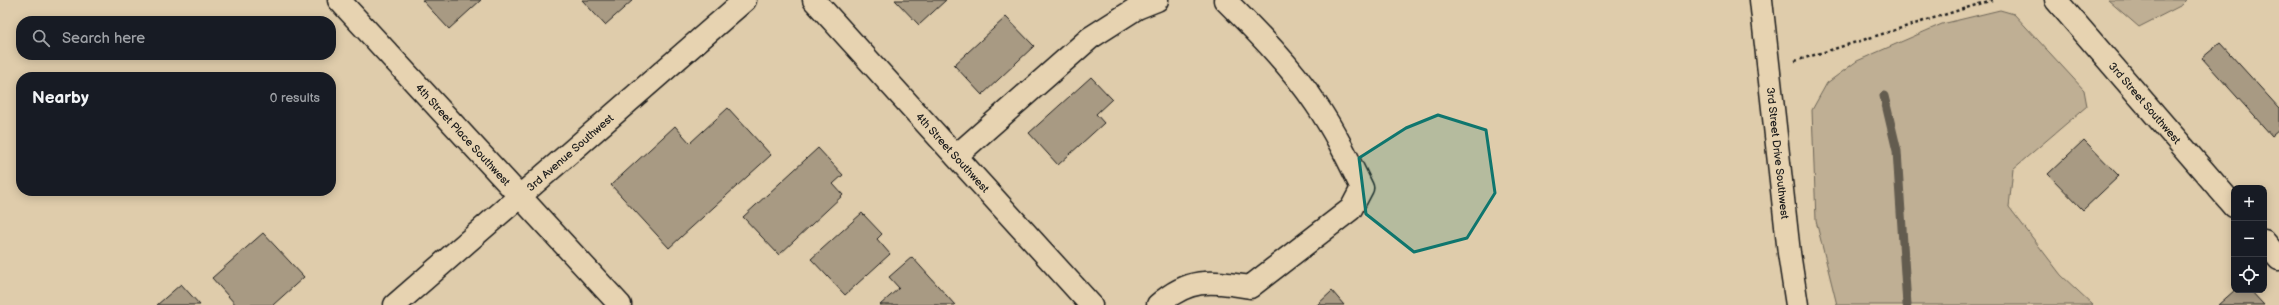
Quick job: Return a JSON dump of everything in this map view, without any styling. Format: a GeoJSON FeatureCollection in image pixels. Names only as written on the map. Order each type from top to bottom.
{"type":"FeatureCollection","features":[{"type":"Feature","properties":{"kind":"street","name":"4th Street Place Southwest"},"geometry":{"type":"LineString","coordinates":[[339,0],[620,305]]}},
{"type":"Feature","properties":{"kind":"street","name":"3rd Avenue Southwest"},"geometry":{"type":"LineString","coordinates":[[395,305],[745,0]]}},
{"type":"Feature","properties":{"kind":"street","name":"4th Street Southwest"},"geometry":{"type":"LineString","coordinates":[[814,0],[1091,305]]}},
{"type":"Feature","properties":{"kind":"street"},"geometry":{"type":"LineString","coordinates":[[956,156],[1090,38],[1137,8],[1157,0]]}},
{"type":"Feature","properties":{"kind":"street"},"geometry":{"type":"LineString","coordinates":[[1158,305],[1191,283],[1216,282],[1250,287],[1351,209],[1362,188],[1316,103],[1263,39],[1225,0]]}},
{"type":"Feature","properties":{"kind":"street","name":"3rd Street Drive Southwest"},"geometry":{"type":"LineString","coordinates":[[1762,0],[1789,253],[1797,305]]}},
{"type":"Feature","properties":{"kind":"street","name":"3rd Street Southwest"},"geometry":{"type":"LineString","coordinates":[[2056,0],[2231,203]]}},
{"type":"Feature","properties":{"kind":"street"},"geometry":{"type":"LineString","coordinates":[[2267,245],[2279,259]]}},
{"type":"Feature","properties":{"kind":"path"},"geometry":{"type":"LineString","coordinates":[[1792,62],[1992,0]]}},
{"type":"Feature","properties":{"kind":"highlighted area"},"geometry":{"type":"Polygon","coordinates":[[[1438,115],[1486,130],[1495,193],[1467,238],[1414,252],[1366,214],[1359,158],[1406,128],[1438,115]]]}},
{"type":"Feature","properties":{"kind":"shaded area"},"geometry":{"type":"Polygon","coordinates":[[[2108,0],[2187,0],[2182,5],[2139,27],[2108,0]]]}},
{"type":"Feature","properties":{"kind":"shaded area"},"geometry":{"type":"Polygon","coordinates":[[[2000,10],[2014,14],[2084,90],[2087,106],[2013,169],[2009,207],[2061,275],[2093,305],[1837,305],[1816,221],[1812,110],[1827,83],[1857,61],[1942,24],[2000,10]]]}},
{"type":"Feature","properties":{"kind":"building"},"geometry":{"type":"Polygon","coordinates":[[[422,0],[481,0],[449,29],[422,0]]]}},
{"type":"Feature","properties":{"kind":"building"},"geometry":{"type":"Polygon","coordinates":[[[582,0],[633,0],[605,25],[582,0]]]}},
{"type":"Feature","properties":{"kind":"building"},"geometry":{"type":"Polygon","coordinates":[[[895,0],[946,0],[919,25],[895,0]]]}},
{"type":"Feature","properties":{"kind":"building"},"geometry":{"type":"Polygon","coordinates":[[[1006,17],[1034,46],[982,95],[954,65],[1006,17]]]}},
{"type":"Feature","properties":{"kind":"building"},"geometry":{"type":"Polygon","coordinates":[[[2220,43],[2279,108],[2279,130],[2272,136],[2202,58],[2220,43]]]}},
{"type":"Feature","properties":{"kind":"building"},"geometry":{"type":"Polygon","coordinates":[[[1091,77],[1112,99],[1096,114],[1104,123],[1058,165],[1029,133],[1091,77]]]}},
{"type":"Feature","properties":{"kind":"building"},"geometry":{"type":"Polygon","coordinates":[[[728,108],[771,155],[669,248],[611,185],[675,126],[690,143],[728,108]]]}},
{"type":"Feature","properties":{"kind":"building"},"geometry":{"type":"Polygon","coordinates":[[[2084,140],[2119,176],[2083,210],[2048,174],[2084,140]]]}},
{"type":"Feature","properties":{"kind":"building"},"geometry":{"type":"Polygon","coordinates":[[[818,148],[843,175],[833,184],[843,195],[779,255],[743,217],[818,148]]]}},
{"type":"Feature","properties":{"kind":"building"},"geometry":{"type":"Polygon","coordinates":[[[862,213],[882,234],[877,239],[890,254],[845,295],[811,259],[862,213]]]}},
{"type":"Feature","properties":{"kind":"building"},"geometry":{"type":"Polygon","coordinates":[[[263,233],[304,277],[273,305],[236,305],[212,278],[263,233]]]}},
{"type":"Feature","properties":{"kind":"building"},"geometry":{"type":"Polygon","coordinates":[[[912,257],[955,305],[880,305],[899,288],[889,277],[912,257]]]}},
{"type":"Feature","properties":{"kind":"building"},"geometry":{"type":"Polygon","coordinates":[[[181,284],[200,305],[157,305],[181,284]]]}},
{"type":"Feature","properties":{"kind":"building"},"geometry":{"type":"Polygon","coordinates":[[[1332,291],[1344,305],[1317,305],[1332,291]]]}},
{"type":"Feature","properties":{"kind":"building"},"geometry":{"type":"Polygon","coordinates":[[[2232,293],[2253,293],[2264,305],[2218,305],[2232,293]]]}},
{"type":"Feature","properties":{"kind":"waterway"},"geometry":{"type":"LineString","coordinates":[[1884,96],[1897,151],[1907,305]]}}]}
